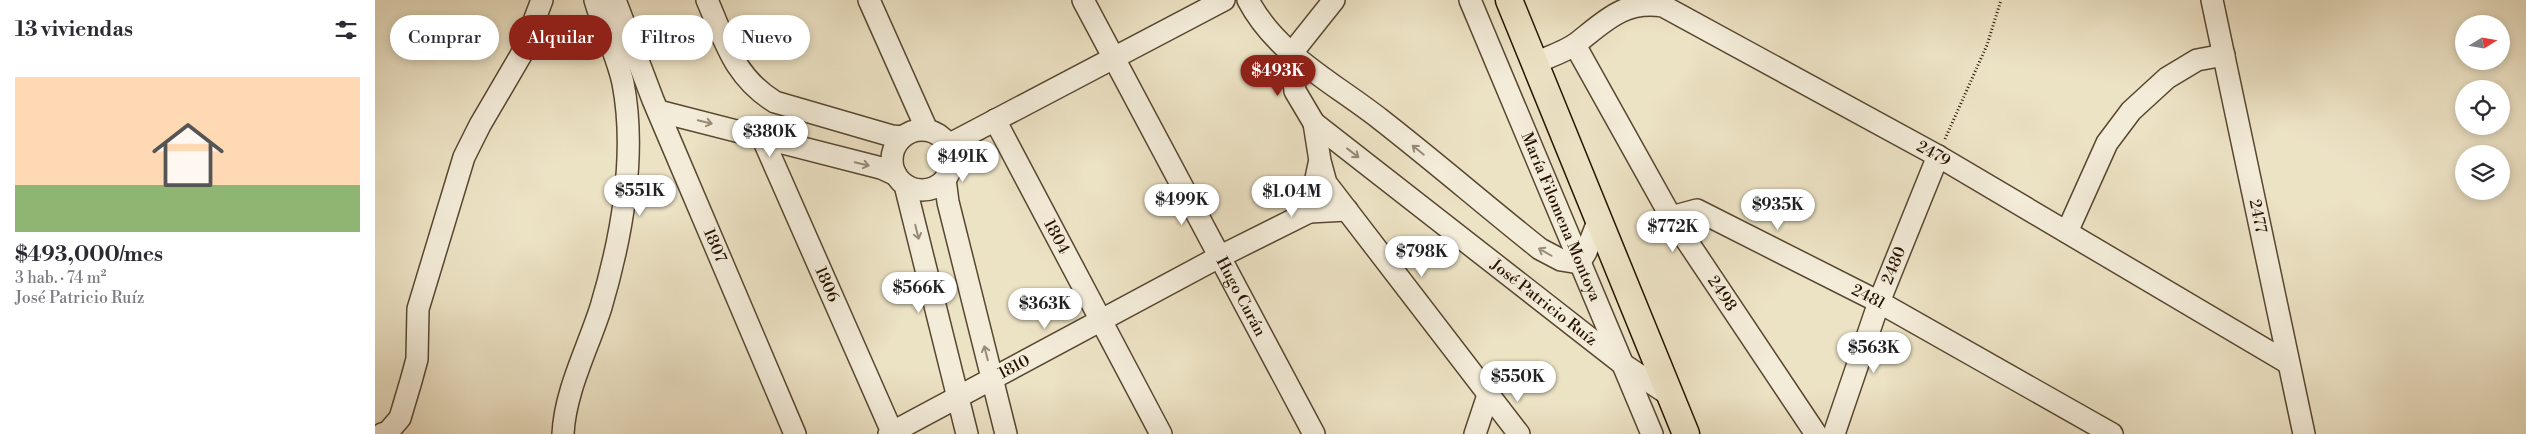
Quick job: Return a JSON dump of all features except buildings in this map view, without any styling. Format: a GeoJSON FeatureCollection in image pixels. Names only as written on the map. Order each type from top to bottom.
{"type":"FeatureCollection","features":[{"type":"Feature","properties":{"kind":"main road"},"geometry":{"type":"LineString","coordinates":[[1509,0],[1686,434]]}},
{"type":"Feature","properties":{"kind":"street"},"geometry":{"type":"LineString","coordinates":[[563,434],[569,399],[609,280],[625,193],[627,110],[622,80],[595,0]]}},
{"type":"Feature","properties":{"kind":"street","name":"1807"},"geometry":{"type":"LineString","coordinates":[[615,0],[658,111],[795,434]]}},
{"type":"Feature","properties":{"kind":"street"},"geometry":{"type":"LineString","coordinates":[[707,0],[741,73],[769,98],[775,102],[892,136],[902,137]]}},
{"type":"Feature","properties":{"kind":"street"},"geometry":{"type":"LineString","coordinates":[[869,0],[927,130]]}},
{"type":"Feature","properties":{"kind":"street","name":"Hugo Curán"},"geometry":{"type":"LineString","coordinates":[[1083,0],[1314,434]]}},
{"type":"Feature","properties":{"kind":"street"},"geometry":{"type":"LineString","coordinates":[[947,145],[1224,0]]}},
{"type":"Feature","properties":{"kind":"street"},"geometry":{"type":"LineString","coordinates":[[1234,0],[1249,25],[1275,37]]}},
{"type":"Feature","properties":{"kind":"street"},"geometry":{"type":"LineString","coordinates":[[1248,0],[1275,37],[1291,54],[1379,118],[1539,249],[1561,260],[1579,263],[1586,252],[1599,219]]}},
{"type":"Feature","properties":{"kind":"street"},"geometry":{"type":"LineString","coordinates":[[1291,54],[1334,0]]}},
{"type":"Feature","properties":{"kind":"street","name":"María Filomena Montoya"},"geometry":{"type":"LineString","coordinates":[[1470,0],[1652,434]]}},
{"type":"Feature","properties":{"kind":"street","name":"2477"},"geometry":{"type":"LineString","coordinates":[[2212,0],[2304,434]]}},
{"type":"Feature","properties":{"kind":"street"},"geometry":{"type":"LineString","coordinates":[[382,434],[388,432],[400,418],[408,391],[417,359],[418,309],[464,157],[521,55],[542,1]]}},
{"type":"Feature","properties":{"kind":"street","name":"2479"},"geometry":{"type":"LineString","coordinates":[[1535,63],[1575,45],[1617,10],[1649,1],[1663,6],[1938,156],[2288,363]]}},
{"type":"Feature","properties":{"kind":"street","name":"2498"},"geometry":{"type":"LineString","coordinates":[[1575,45],[1671,217],[1816,434]]}},
{"type":"Feature","properties":{"kind":"street","name":"José Patricio Ruíz"},"geometry":{"type":"LineString","coordinates":[[1291,54],[1295,91],[1314,123],[1624,365],[1671,396]]}},
{"type":"Feature","properties":{"kind":"street"},"geometry":{"type":"LineString","coordinates":[[2067,232],[2107,143],[2131,111],[2167,78],[2197,60],[2224,55]]}},
{"type":"Feature","properties":{"kind":"street"},"geometry":{"type":"LineString","coordinates":[[658,111],[881,168],[900,180],[915,189],[926,190],[936,186],[945,179],[950,170],[952,158],[947,145],[939,135],[927,130],[912,131],[902,137],[892,155],[892,166],[900,180],[967,434]]}},
{"type":"Feature","properties":{"kind":"street","name":"1804"},"geometry":{"type":"LineString","coordinates":[[995,120],[1161,434]]}},
{"type":"Feature","properties":{"kind":"street"},"geometry":{"type":"LineString","coordinates":[[1314,123],[1320,161],[1326,183],[1519,434]]}},
{"type":"Feature","properties":{"kind":"street","name":"1806"},"geometry":{"type":"LineString","coordinates":[[763,137],[890,433]]}},
{"type":"Feature","properties":{"kind":"street","name":"2480"},"geometry":{"type":"LineString","coordinates":[[1834,434],[1879,302],[1938,156]]}},
{"type":"Feature","properties":{"kind":"street"},"geometry":{"type":"LineString","coordinates":[[1320,161],[1309,212],[1347,210]]}},
{"type":"Feature","properties":{"kind":"street"},"geometry":{"type":"LineString","coordinates":[[945,179],[948,202],[1006,434]]}},
{"type":"Feature","properties":{"kind":"street","name":"2481"},"geometry":{"type":"LineString","coordinates":[[1671,217],[1697,210],[1879,302],[2112,434]]}},
{"type":"Feature","properties":{"kind":"street","name":"1810"},"geometry":{"type":"LineString","coordinates":[[890,433],[1219,257],[1309,212]]}},
{"type":"Feature","properties":{"kind":"street"},"geometry":{"type":"LineString","coordinates":[[1475,434],[1489,395]]}},
{"type":"Feature","properties":{"kind":"path"},"geometry":{"type":"LineString","coordinates":[[1938,156],[1987,45],[2001,0]]}}]}
